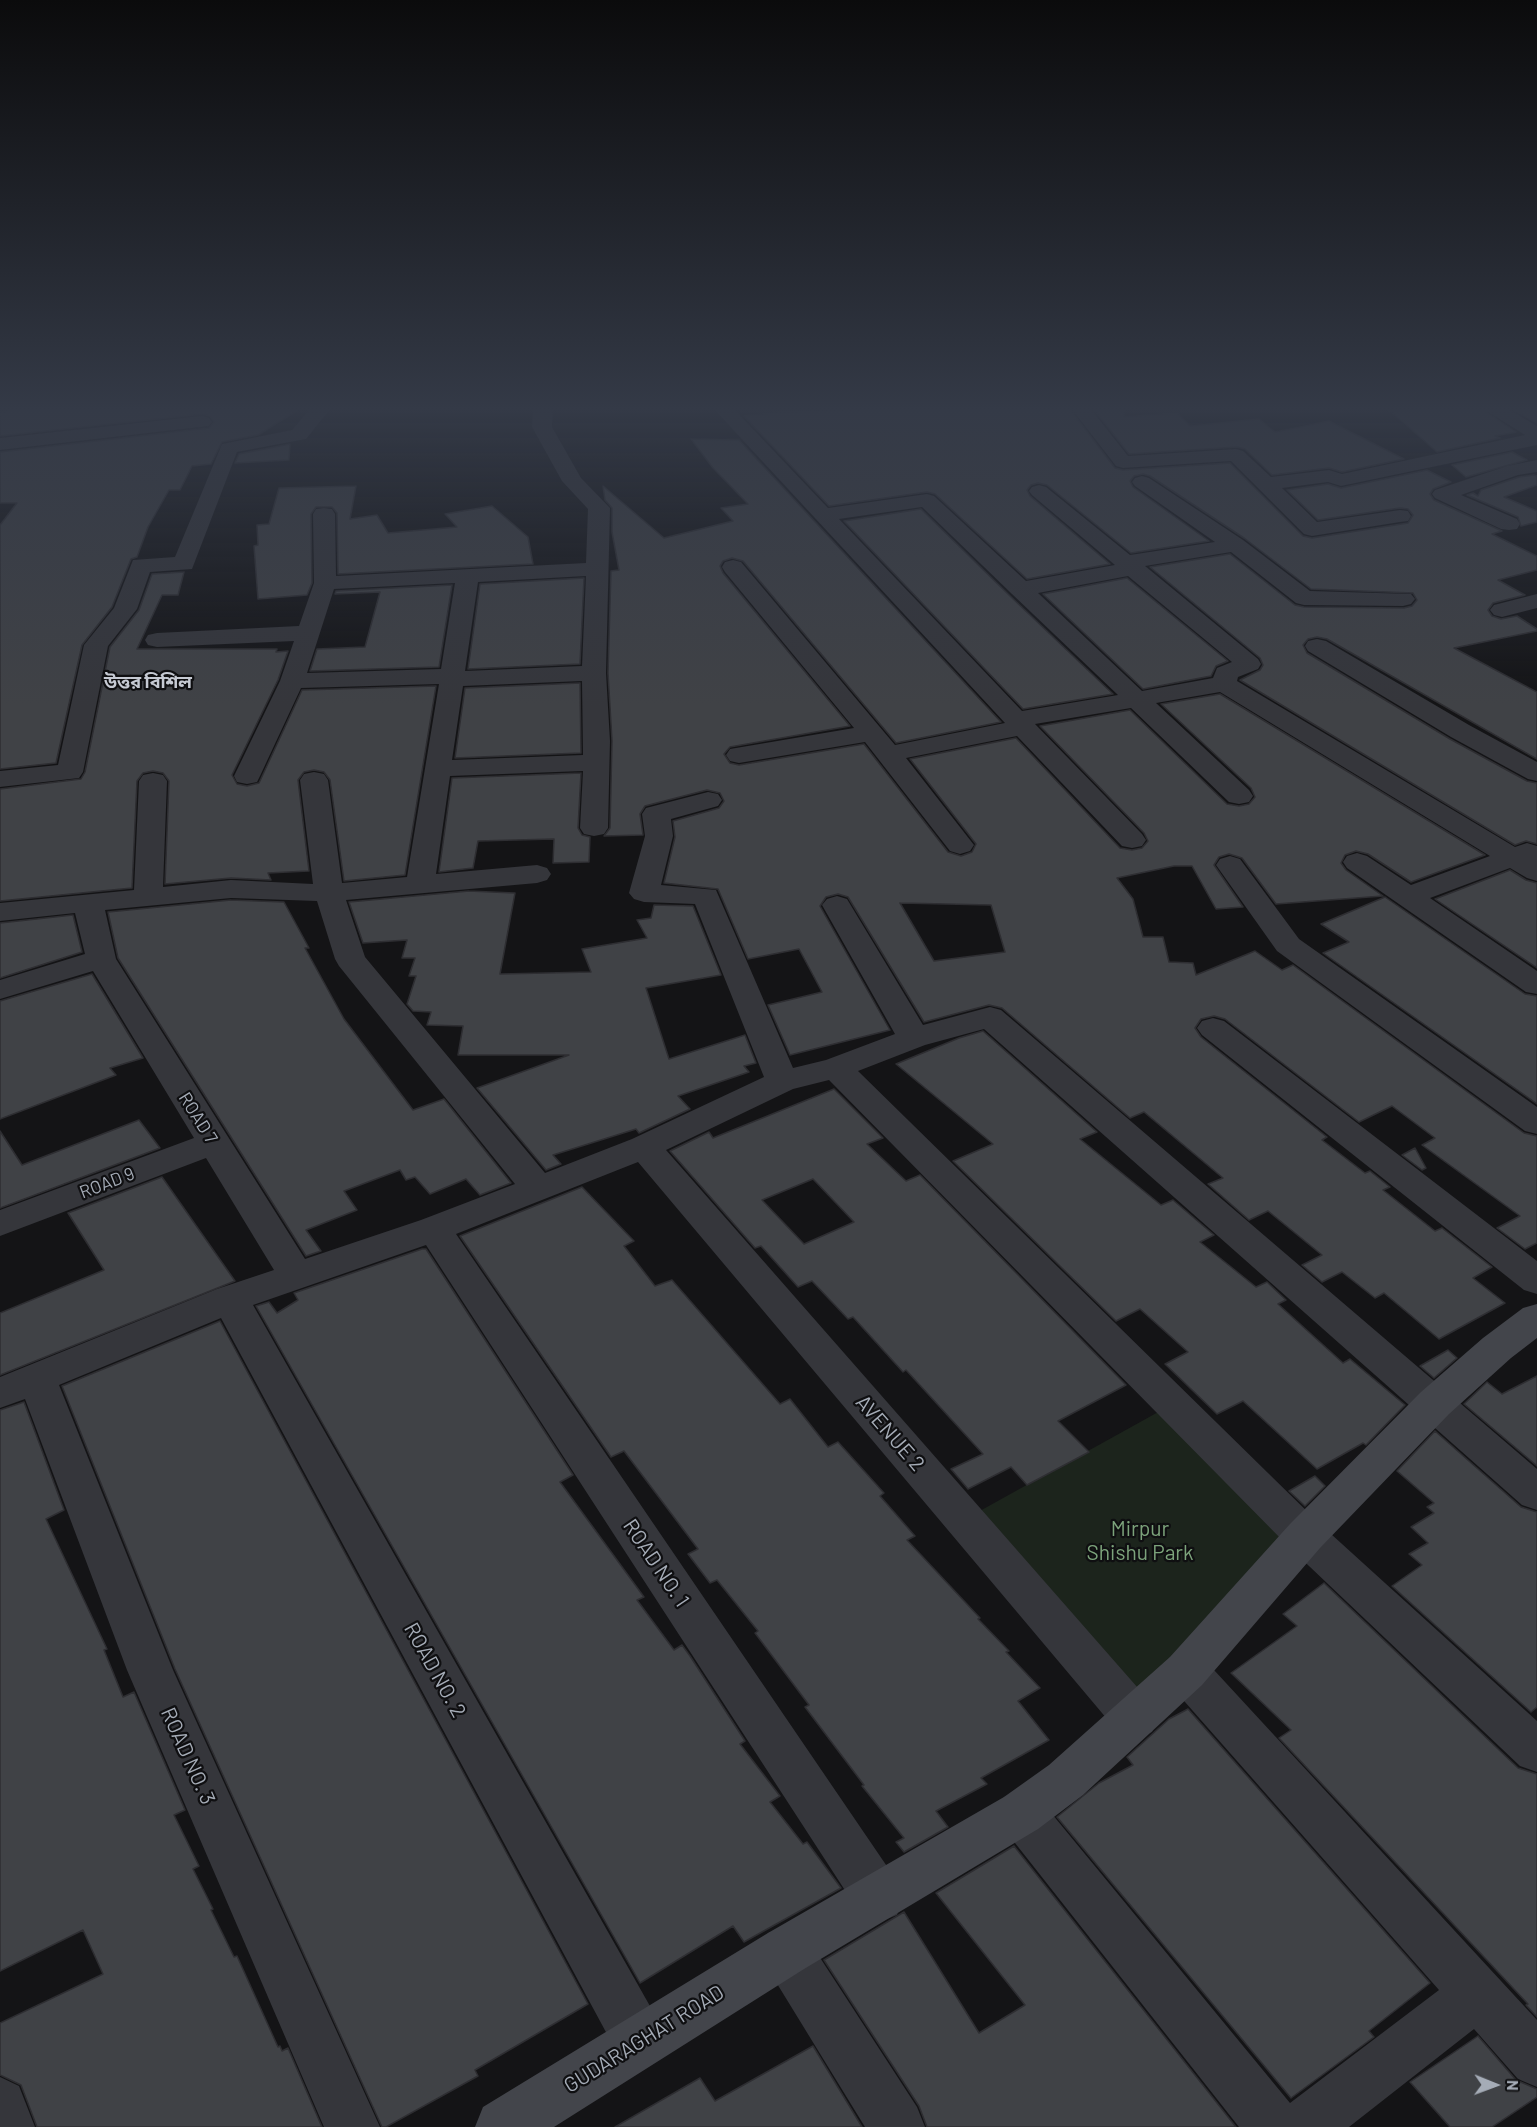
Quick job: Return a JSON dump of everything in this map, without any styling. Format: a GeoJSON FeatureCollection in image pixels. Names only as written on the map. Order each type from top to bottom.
{"type":"FeatureCollection","features":[{"type":"Feature","properties":{"kind":"street"},"geometry":{"type":"LineString","coordinates":[[0,779],[70,772],[96,645],[125,609],[141,566],[184,564],[207,507]]}},
{"type":"Feature","properties":{"kind":"street"},"geometry":{"type":"LineString","coordinates":[[594,828],[596,762],[594,673],[598,507]]}},
{"type":"Feature","properties":{"kind":"street"},"geometry":{"type":"LineString","coordinates":[[816,507],[1132,840]]}},
{"type":"Feature","properties":{"kind":"street"},"geometry":{"type":"LineString","coordinates":[[823,515],[877,507]]}},
{"type":"Feature","properties":{"kind":"street"},"geometry":{"type":"LineString","coordinates":[[935,507],[1239,795]]}},
{"type":"Feature","properties":{"kind":"street"},"geometry":{"type":"LineString","coordinates":[[1059,507],[1249,664],[1226,673],[1224,684]]}},
{"type":"Feature","properties":{"kind":"street"},"geometry":{"type":"LineString","coordinates":[[1179,507],[1234,545],[1304,598],[1403,599]]}},
{"type":"Feature","properties":{"kind":"street"},"geometry":{"type":"LineString","coordinates":[[1290,507],[1312,529],[1400,516]]}},
{"type":"Feature","properties":{"kind":"street"},"geometry":{"type":"LineString","coordinates":[[1472,507],[1509,524]]}},
{"type":"Feature","properties":{"kind":"street"},"geometry":{"type":"LineString","coordinates":[[247,776],[292,681],[325,583],[324,514]]}},
{"type":"Feature","properties":{"kind":"street"},"geometry":{"type":"LineString","coordinates":[[1020,589],[1234,545]]}},
{"type":"Feature","properties":{"kind":"street"},"geometry":{"type":"LineString","coordinates":[[733,567],[872,733],[960,845]]}},
{"type":"Feature","properties":{"kind":"street"},"geometry":{"type":"LineString","coordinates":[[325,583],[596,569]]}},
{"type":"Feature","properties":{"kind":"street"},"geometry":{"type":"LineString","coordinates":[[420,884],[468,574]]}},
{"type":"Feature","properties":{"kind":"street"},"geometry":{"type":"LineString","coordinates":[[1502,610],[1537,602]]}},
{"type":"Feature","properties":{"kind":"street"},"geometry":{"type":"LineString","coordinates":[[157,640],[307,633]]}},
{"type":"Feature","properties":{"kind":"street"},"geometry":{"type":"LineString","coordinates":[[1317,646],[1460,731],[1537,773]]}},
{"type":"Feature","properties":{"kind":"street"},"geometry":{"type":"LineString","coordinates":[[292,681],[594,673]]}},
{"type":"Feature","properties":{"kind":"street"},"geometry":{"type":"LineString","coordinates":[[889,754],[1137,699],[1224,684],[1525,853],[1537,873]]}},
{"type":"Feature","properties":{"kind":"street"},"geometry":{"type":"LineString","coordinates":[[739,755],[872,733]]}},
{"type":"Feature","properties":{"kind":"street"},"geometry":{"type":"LineString","coordinates":[[436,769],[596,762]]}},
{"type":"Feature","properties":{"kind":"street"},"geometry":{"type":"LineString","coordinates":[[314,780],[329,893],[350,959],[537,1187]]}},
{"type":"Feature","properties":{"kind":"street"},"geometry":{"type":"LineString","coordinates":[[148,897],[153,781]]}},
{"type":"Feature","properties":{"kind":"street"},"geometry":{"type":"LineString","coordinates":[[708,800],[656,814],[658,836],[644,893],[706,896],[782,1082]]}},
{"type":"Feature","properties":{"kind":"street"},"geometry":{"type":"LineString","coordinates":[[1409,896],[1525,853]]}},
{"type":"Feature","properties":{"kind":"street"},"geometry":{"type":"LineString","coordinates":[[1357,862],[1537,985]]}},
{"type":"Feature","properties":{"kind":"street"},"geometry":{"type":"LineString","coordinates":[[1230,865],[1288,945],[1537,1123]]}},
{"type":"Feature","properties":{"kind":"street"},"geometry":{"type":"LineString","coordinates":[[0,912],[231,889],[329,893],[537,874]]}},
{"type":"Feature","properties":{"kind":"street","name":"ROAD 7"},"geometry":{"type":"LineString","coordinates":[[88,903],[101,959],[296,1275]]}},
{"type":"Feature","properties":{"kind":"street"},"geometry":{"type":"LineString","coordinates":[[837,905],[914,1038]]}},
{"type":"Feature","properties":{"kind":"street"},"geometry":{"type":"LineString","coordinates":[[0,990],[101,959]]}},
{"type":"Feature","properties":{"kind":"street"},"geometry":{"type":"LineString","coordinates":[[18,1386],[230,1299],[434,1229],[644,1147],[782,1082],[836,1068],[914,1038],[990,1017],[1537,1493]]}},
{"type":"Feature","properties":{"kind":"street"},"geometry":{"type":"LineString","coordinates":[[1212,1028],[1537,1281]]}},
{"type":"Feature","properties":{"kind":"street"},"geometry":{"type":"LineString","coordinates":[[836,1068],[1305,1536],[1537,1751]]}},
{"type":"Feature","properties":{"kind":"street","name":"ROAD 9"},"geometry":{"type":"LineString","coordinates":[[0,1224],[213,1143]]}},
{"type":"Feature","properties":{"kind":"street","name":"AVENUE 2"},"geometry":{"type":"LineString","coordinates":[[644,1147],[1135,1718]]}},
{"type":"Feature","properties":{"kind":"street","name":"ROAD NO. 1"},"geometry":{"type":"LineString","coordinates":[[434,1229],[879,1898]]}},
{"type":"Feature","properties":{"kind":"street","name":"ROAD NO. 2"},"geometry":{"type":"LineString","coordinates":[[230,1299],[640,2041]]}},
{"type":"Feature","properties":{"kind":"street","name":"GUDARAGHAT ROAD"},"geometry":{"type":"LineString","coordinates":[[534,2119],[640,2041],[786,1951],[1021,1813],[1066,1780],[1186,1671],[1305,1536],[1435,1403],[1497,1348],[1537,1318]]}},
{"type":"Feature","properties":{"kind":"street","name":"ROAD NO. 3"},"geometry":{"type":"LineString","coordinates":[[18,1386],[150,1670],[352,2127]]}},
{"type":"Feature","properties":{"kind":"street"},"geometry":{"type":"LineString","coordinates":[[1186,1671],[1477,1994],[1533,2048]]}},
{"type":"Feature","properties":{"kind":"street"},"geometry":{"type":"LineString","coordinates":[[1021,1813],[1274,2127]]}},
{"type":"Feature","properties":{"kind":"street"},"geometry":{"type":"LineString","coordinates":[[786,1951],[897,2127]]}},
{"type":"Feature","properties":{"kind":"street"},"geometry":{"type":"LineString","coordinates":[[1304,2127],[1477,1994]]}},
{"type":"Feature","properties":{"kind":"street"},"geometry":{"type":"LineString","coordinates":[[0,2105],[7,2127]]}},
{"type":"Feature","properties":{"kind":"green space","name":"Mirpur Shishu Park"},"geometry":{"type":"Polygon","coordinates":[[[1160,1411],[1286,1535],[1137,1696],[978,1512],[1160,1411]]]}},
{"type":"Feature","properties":{"kind":"building"},"geometry":{"type":"Polygon","coordinates":[[[14,507],[159,507],[148,527],[137,557],[131,559],[112,607],[82,645],[56,763],[0,769],[0,525],[14,507]]]}},
{"type":"Feature","properties":{"kind":"building"},"geometry":{"type":"Polygon","coordinates":[[[274,507],[316,507],[311,514],[312,583],[307,595],[258,599],[254,546],[258,545],[257,525],[269,524],[274,507]]]}},
{"type":"Feature","properties":{"kind":"building"},"geometry":{"type":"Polygon","coordinates":[[[332,507],[352,507],[350,519],[377,515],[388,533],[457,527],[445,514],[493,507],[528,537],[533,564],[338,574],[337,513],[332,507]]]}},
{"type":"Feature","properties":{"kind":"building"},"geometry":{"type":"Polygon","coordinates":[[[611,507],[628,507],[664,538],[733,521],[721,508],[801,507],[1001,722],[896,743],[743,561],[732,558],[723,561],[720,566],[723,573],[850,726],[730,747],[724,754],[730,763],[739,765],[864,744],[948,852],[961,856],[972,852],[976,844],[910,759],[1016,738],[1120,848],[1132,850],[1142,848],[1148,841],[1144,833],[1040,726],[1130,710],[1227,804],[1239,806],[1249,804],[1255,797],[1251,788],[1161,704],[1220,694],[1485,855],[1411,882],[1368,854],[1356,851],[1345,855],[1341,863],[1346,870],[1383,896],[1276,904],[1242,858],[1229,854],[1219,857],[1214,865],[1243,907],[1216,909],[1192,866],[1174,866],[1117,878],[1133,899],[1143,937],[1163,937],[1169,962],[1193,963],[1196,975],[1255,951],[1282,970],[1293,965],[1524,1133],[1537,1136],[1537,1243],[1525,1249],[1497,1228],[1520,1216],[1422,1145],[1435,1138],[1392,1106],[1359,1122],[1225,1019],[1214,1016],[1201,1019],[1195,1028],[1201,1037],[1327,1137],[1322,1140],[1365,1173],[1370,1171],[1390,1187],[1383,1190],[1435,1231],[1442,1228],[1492,1267],[1473,1278],[1505,1303],[1439,1339],[1384,1293],[1375,1298],[1342,1272],[1322,1282],[1302,1265],[1322,1255],[1268,1211],[1249,1220],[1208,1184],[1223,1178],[1144,1112],[1130,1118],[1002,1008],[989,1005],[924,1022],[848,897],[838,894],[826,897],[820,906],[890,1030],[790,1055],[768,1005],[822,992],[799,949],[748,959],[718,889],[664,883],[675,837],[673,821],[719,808],[724,801],[720,793],[707,790],[645,806],[640,814],[643,835],[604,836],[610,828],[612,741],[608,673],[611,571],[619,570],[612,532],[611,507]],[[900,903],[934,961],[1005,952],[991,905],[900,903]]]}},
{"type":"Feature","properties":{"kind":"building"},"geometry":{"type":"Polygon","coordinates":[[[949,507],[1043,507],[1110,564],[1027,579],[949,507]]]}},
{"type":"Feature","properties":{"kind":"building"},"geometry":{"type":"Polygon","coordinates":[[[1074,507],[1162,507],[1209,541],[1131,553],[1074,507]]]}},
{"type":"Feature","properties":{"kind":"building"},"geometry":{"type":"Polygon","coordinates":[[[1197,507],[1274,507],[1303,536],[1312,538],[1408,523],[1413,515],[1408,509],[1400,508],[1318,520],[1305,507],[1450,507],[1502,531],[1492,534],[1537,556],[1537,570],[1498,580],[1525,595],[1493,603],[1488,610],[1492,616],[1501,619],[1517,616],[1537,631],[1454,648],[1537,692],[1537,759],[1327,639],[1317,637],[1308,639],[1303,645],[1307,653],[1450,739],[1527,781],[1537,783],[1537,844],[1526,841],[1515,845],[1240,680],[1260,670],[1263,665],[1260,658],[1150,567],[1230,554],[1295,605],[1404,608],[1412,606],[1417,600],[1413,593],[1311,589],[1244,538],[1197,507]]]}},
{"type":"Feature","properties":{"kind":"building"},"geometry":{"type":"Polygon","coordinates":[[[1495,507],[1528,507],[1537,511],[1537,522],[1521,526],[1518,517],[1495,507]]]}},
{"type":"Feature","properties":{"kind":"building"},"geometry":{"type":"Polygon","coordinates":[[[921,509],[1113,694],[1023,709],[844,521],[921,509]]]}},
{"type":"Feature","properties":{"kind":"building"},"geometry":{"type":"Polygon","coordinates":[[[184,572],[178,595],[162,595],[137,649],[277,649],[276,652],[288,651],[278,680],[232,775],[237,784],[247,786],[259,783],[302,690],[436,686],[405,875],[344,881],[330,780],[324,772],[314,770],[304,772],[298,780],[309,871],[268,873],[271,880],[231,878],[165,884],[169,781],[163,773],[153,771],[143,773],[137,781],[132,888],[0,901],[0,789],[81,779],[85,772],[110,647],[139,610],[152,574],[184,572]]]}},
{"type":"Feature","properties":{"kind":"building"},"geometry":{"type":"Polygon","coordinates":[[[584,578],[580,664],[468,669],[480,584],[584,578]]]}},
{"type":"Feature","properties":{"kind":"building"},"geometry":{"type":"Polygon","coordinates":[[[1127,578],[1228,661],[1216,666],[1211,676],[1143,689],[1043,594],[1127,578]]]}},
{"type":"Feature","properties":{"kind":"building"},"geometry":{"type":"Polygon","coordinates":[[[452,585],[439,667],[310,671],[317,649],[365,647],[380,592],[335,594],[336,591],[452,585]]]}},
{"type":"Feature","properties":{"kind":"building"},"geometry":{"type":"Polygon","coordinates":[[[580,683],[581,753],[455,758],[465,688],[580,683]]]}},
{"type":"Feature","properties":{"kind":"building"},"geometry":{"type":"Polygon","coordinates":[[[581,773],[578,828],[582,835],[590,837],[589,862],[553,863],[554,839],[478,841],[473,868],[439,872],[452,778],[581,773]]]}},
{"type":"Feature","properties":{"kind":"building"},"geometry":{"type":"Polygon","coordinates":[[[1510,870],[1526,880],[1537,883],[1537,968],[1435,899],[1510,870]]]}},
{"type":"Feature","properties":{"kind":"building"},"geometry":{"type":"Polygon","coordinates":[[[469,891],[515,893],[500,974],[591,972],[582,949],[647,938],[637,920],[651,918],[654,905],[693,906],[721,975],[646,988],[669,1059],[745,1035],[756,1063],[744,1066],[749,1072],[678,1096],[690,1109],[639,1133],[636,1129],[553,1155],[561,1164],[546,1170],[477,1088],[569,1055],[458,1055],[463,1026],[427,1025],[431,1012],[413,1011],[407,1004],[416,976],[409,976],[415,958],[402,958],[407,940],[363,943],[349,902],[469,891]]]}},
{"type":"Feature","properties":{"kind":"building"},"geometry":{"type":"Polygon","coordinates":[[[1385,897],[1525,994],[1537,996],[1537,1104],[1323,953],[1349,942],[1321,924],[1385,897]]]}},
{"type":"Feature","properties":{"kind":"building"},"geometry":{"type":"Polygon","coordinates":[[[231,900],[284,902],[309,948],[305,948],[344,1019],[413,1110],[444,1099],[511,1183],[480,1195],[466,1179],[430,1194],[415,1177],[406,1180],[400,1170],[344,1191],[357,1210],[306,1230],[321,1251],[306,1256],[118,958],[108,912],[231,900]]]}},
{"type":"Feature","properties":{"kind":"building"},"geometry":{"type":"Polygon","coordinates":[[[73,915],[82,952],[0,978],[0,923],[73,915]]]}},
{"type":"Feature","properties":{"kind":"building"},"geometry":{"type":"Polygon","coordinates":[[[92,974],[143,1058],[110,1068],[116,1075],[0,1119],[0,1001],[92,974]]]}},
{"type":"Feature","properties":{"kind":"building"},"geometry":{"type":"Polygon","coordinates":[[[983,1031],[1097,1132],[1080,1139],[1161,1205],[1173,1200],[1214,1235],[1200,1242],[1256,1287],[1267,1282],[1286,1300],[1278,1304],[1343,1363],[1350,1359],[1405,1405],[1366,1445],[1363,1443],[1317,1469],[1243,1401],[1217,1414],[1165,1364],[1188,1352],[1140,1309],[1116,1321],[953,1161],[993,1144],[896,1064],[959,1038],[983,1031]]]}},
{"type":"Feature","properties":{"kind":"building"},"geometry":{"type":"Polygon","coordinates":[[[834,1089],[883,1138],[867,1144],[906,1181],[920,1175],[1126,1385],[1058,1421],[1089,1452],[1027,1485],[1011,1467],[968,1489],[951,1469],[983,1454],[906,1370],[903,1372],[853,1317],[848,1319],[812,1281],[798,1287],[761,1246],[755,1248],[670,1151],[709,1132],[713,1138],[834,1089]],[[813,1179],[762,1200],[804,1244],[854,1222],[813,1179]]]}},
{"type":"Feature","properties":{"kind":"building"},"geometry":{"type":"Polygon","coordinates":[[[139,1120],[160,1148],[0,1208],[0,1131],[22,1165],[139,1120]]]}},
{"type":"Feature","properties":{"kind":"building"},"geometry":{"type":"Polygon","coordinates":[[[1415,1148],[1426,1168],[1422,1170],[1402,1155],[1415,1148]]]}},
{"type":"Feature","properties":{"kind":"building"},"geometry":{"type":"Polygon","coordinates":[[[162,1177],[235,1281],[0,1375],[0,1313],[104,1270],[68,1213],[162,1177]]]}},
{"type":"Feature","properties":{"kind":"building"},"geometry":{"type":"Polygon","coordinates":[[[582,1187],[634,1241],[624,1246],[655,1286],[672,1280],[780,1404],[790,1399],[828,1447],[838,1442],[884,1493],[880,1496],[915,1536],[907,1540],[980,1618],[978,1619],[1009,1651],[1006,1652],[1040,1688],[1018,1701],[1049,1740],[981,1778],[987,1784],[936,1811],[948,1827],[904,1852],[896,1842],[904,1838],[862,1786],[864,1785],[805,1707],[809,1705],[755,1633],[758,1631],[717,1580],[710,1583],[688,1554],[698,1549],[624,1451],[611,1457],[460,1236],[582,1187]]]}},
{"type":"Feature","properties":{"kind":"building"},"geometry":{"type":"Polygon","coordinates":[[[426,1249],[573,1475],[560,1482],[644,1597],[637,1600],[674,1650],[682,1645],[690,1656],[745,1741],[740,1744],[780,1796],[770,1802],[803,1844],[807,1842],[841,1888],[744,1942],[733,1926],[640,1983],[256,1306],[269,1302],[277,1313],[298,1300],[294,1293],[426,1249]]]}},
{"type":"Feature","properties":{"kind":"building"},"geometry":{"type":"Polygon","coordinates":[[[220,1321],[588,2004],[475,2070],[478,2076],[386,2127],[382,2127],[175,1669],[62,1386],[220,1321]]]}},
{"type":"Feature","properties":{"kind":"building"},"geometry":{"type":"Polygon","coordinates":[[[1448,1350],[1457,1358],[1434,1378],[1420,1366],[1448,1350]]]}},
{"type":"Feature","properties":{"kind":"building"},"geometry":{"type":"Polygon","coordinates":[[[1537,1376],[1537,1466],[1464,1404],[1487,1382],[1502,1394],[1537,1376]]]}},
{"type":"Feature","properties":{"kind":"building"},"geometry":{"type":"Polygon","coordinates":[[[24,1402],[64,1510],[46,1519],[107,1649],[104,1650],[123,1697],[134,1692],[185,1810],[174,1815],[199,1866],[193,1869],[213,1909],[211,1910],[234,1957],[237,1956],[278,2047],[280,2046],[282,2051],[288,2048],[322,2127],[37,2127],[21,2085],[0,2075],[0,2023],[103,1974],[83,1930],[0,1971],[0,1410],[24,1402]]]}},
{"type":"Feature","properties":{"kind":"building"},"geometry":{"type":"Polygon","coordinates":[[[1435,1431],[1521,1507],[1537,1512],[1537,1707],[1531,1712],[1392,1586],[1422,1565],[1409,1554],[1428,1543],[1411,1527],[1434,1513],[1427,1507],[1434,1503],[1397,1471],[1435,1431]]]}},
{"type":"Feature","properties":{"kind":"building"},"geometry":{"type":"Polygon","coordinates":[[[1315,1476],[1325,1486],[1305,1506],[1289,1491],[1315,1476]]]}},
{"type":"Feature","properties":{"kind":"building"},"geometry":{"type":"Polygon","coordinates":[[[1324,1583],[1518,1768],[1537,1774],[1537,2017],[1526,2005],[1528,2004],[1279,1738],[1291,1730],[1231,1673],[1297,1626],[1283,1614],[1324,1583]]]}},
{"type":"Feature","properties":{"kind":"building"},"geometry":{"type":"Polygon","coordinates":[[[1188,1709],[1430,1983],[1369,2031],[1374,2037],[1291,2098],[1057,1817],[1099,1783],[1133,1765],[1127,1757],[1169,1719],[1188,1709]]]}},
{"type":"Feature","properties":{"kind":"building"},"geometry":{"type":"Polygon","coordinates":[[[1014,1846],[1236,2127],[927,2127],[919,2106],[824,1960],[904,1912],[979,2033],[1025,2005],[936,1893],[1014,1846]]]}},
{"type":"Feature","properties":{"kind":"building"},"geometry":{"type":"Polygon","coordinates":[[[1478,2036],[1516,2080],[1537,2089],[1537,2097],[1492,2127],[1450,2127],[1410,2082],[1478,2036]]]}},
{"type":"Feature","properties":{"kind":"building"},"geometry":{"type":"Polygon","coordinates":[[[813,2046],[862,2127],[615,2127],[700,2078],[715,2101],[813,2046]]]}},
{"type":"Feature","properties":{"kind":"district","name":"উত্তর বিশিল"},"geometry":{"type":"Point","coordinates":[148,682]}}]}
